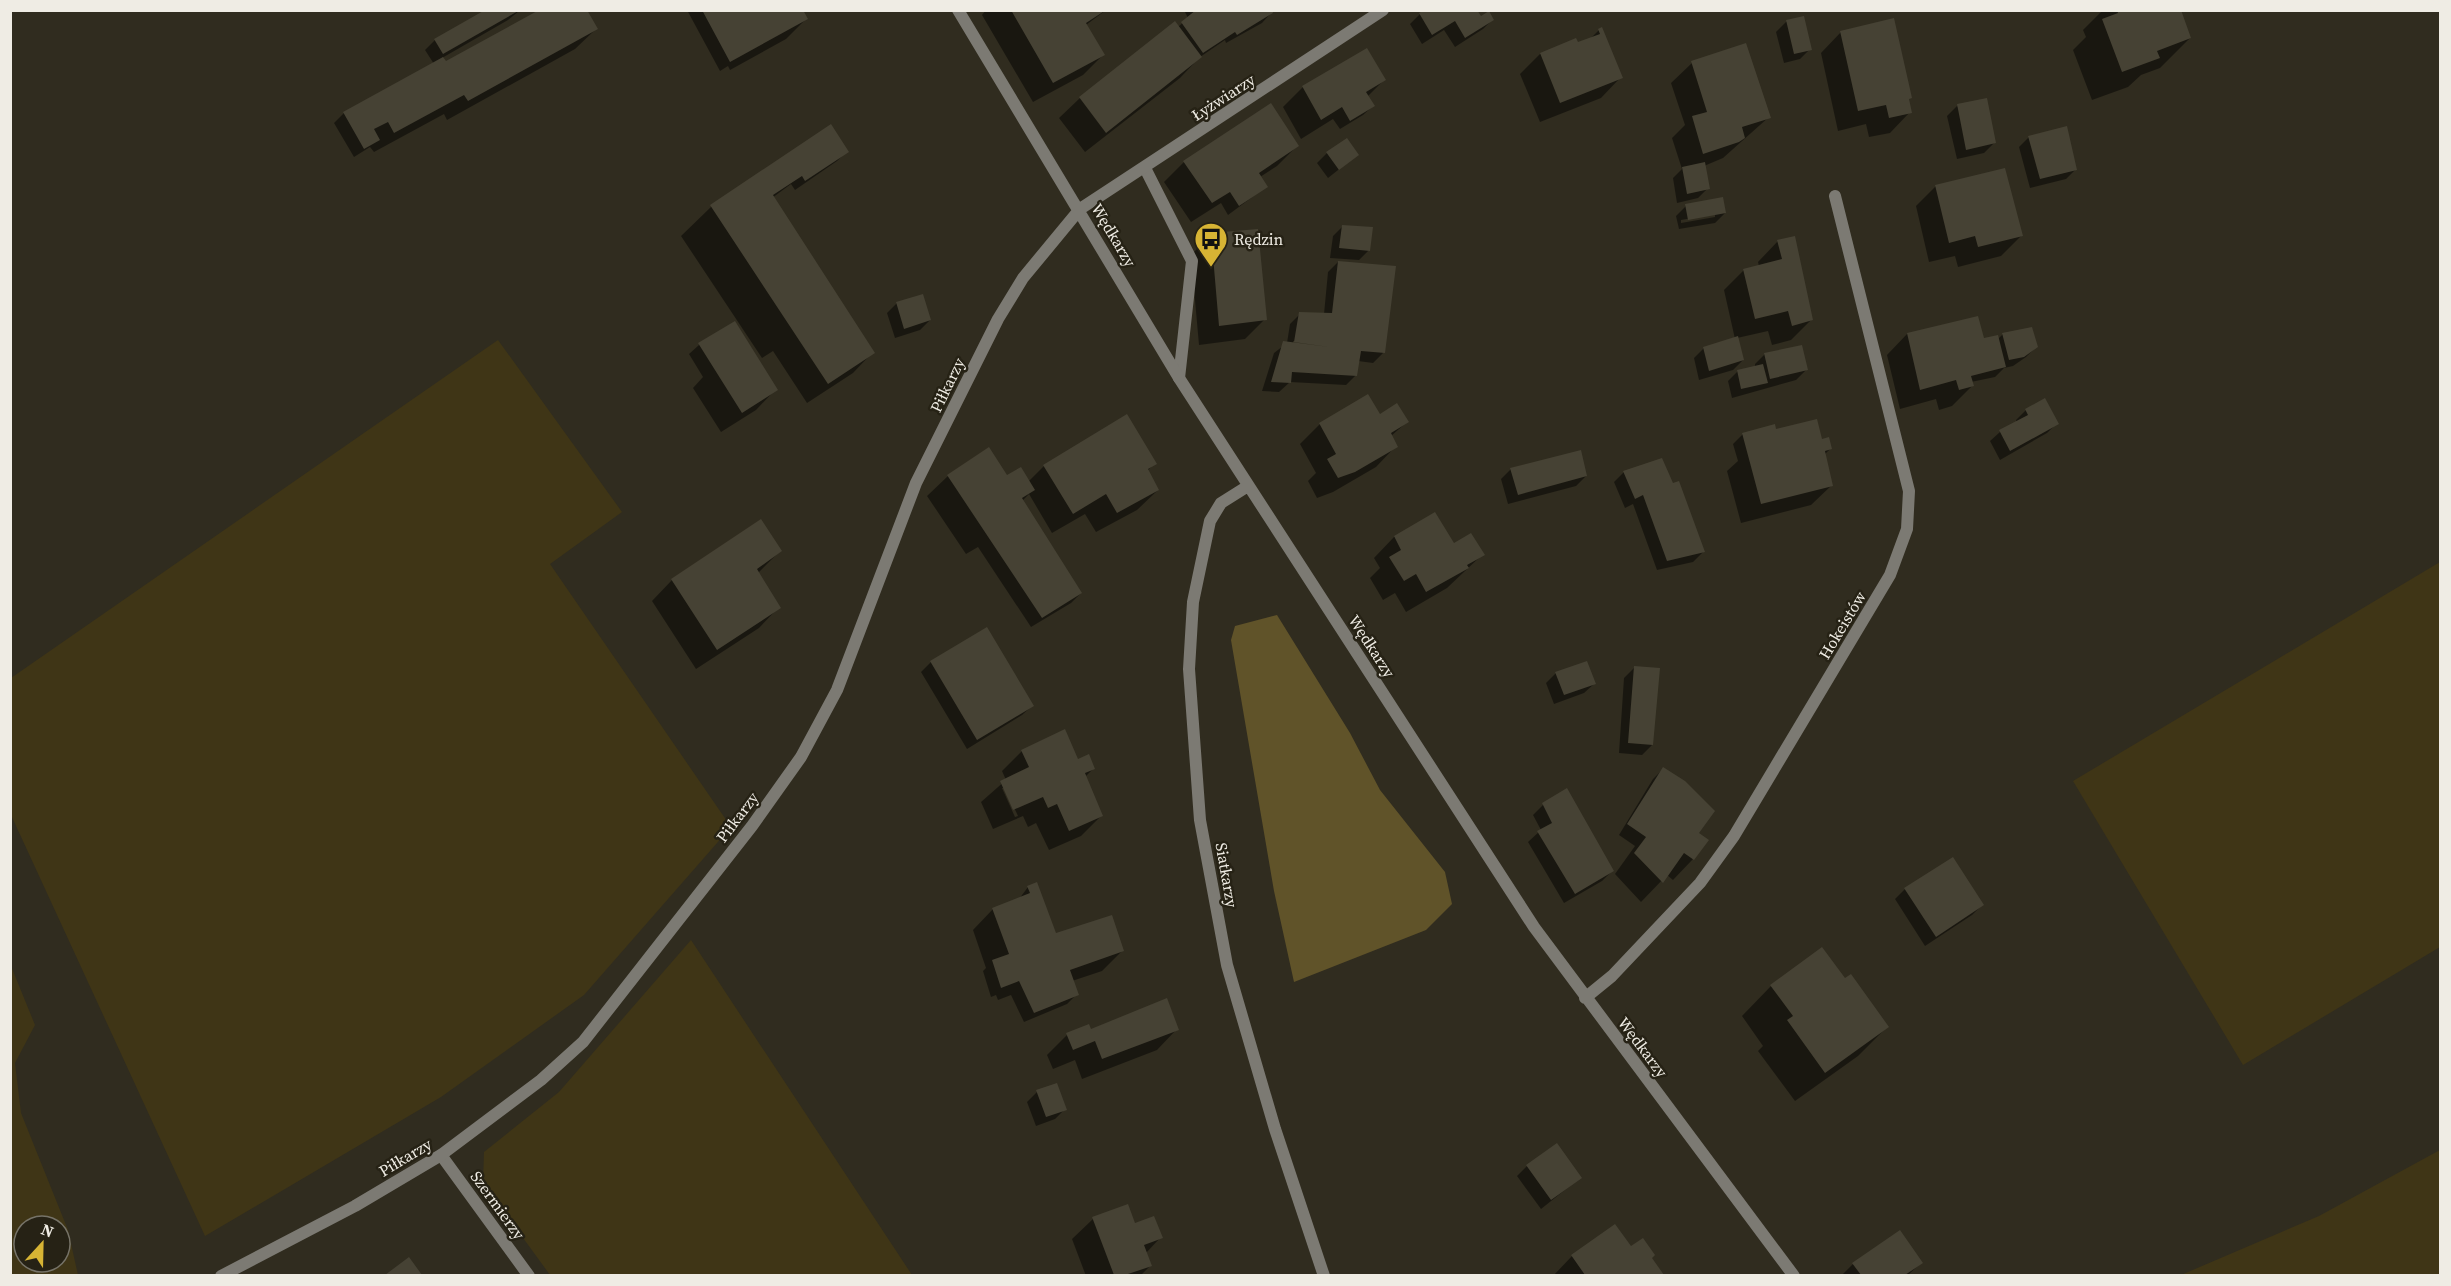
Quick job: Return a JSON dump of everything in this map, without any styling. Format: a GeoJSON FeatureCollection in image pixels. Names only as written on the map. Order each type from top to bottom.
{"type":"FeatureCollection","features":[{"type":"Feature","properties":{"kind":"street","name":"Wędkarzy"},"geometry":{"type":"LineString","coordinates":[[958,10],[1080,209],[1179,378],[1534,927],[1584,998],[1794,1275]]}},
{"type":"Feature","properties":{"kind":"street","name":"Łyżwiarzy"},"geometry":{"type":"LineString","coordinates":[[1080,209],[1383,10]]}},
{"type":"Feature","properties":{"kind":"street"},"geometry":{"type":"LineString","coordinates":[[1145,168],[1192,261],[1179,378]]}},
{"type":"Feature","properties":{"kind":"street","name":"Hokeistów"},"geometry":{"type":"LineString","coordinates":[[1584,998],[1612,976],[1700,883],[1734,836],[1876,601],[1890,575],[1907,529],[1909,491],[1835,196]]}},
{"type":"Feature","properties":{"kind":"street","name":"Piłkarzy"},"geometry":{"type":"LineString","coordinates":[[221,1275],[355,1206],[441,1155],[541,1080],[583,1042],[752,826],[801,756],[837,690],[916,483],[998,319],[1023,278],[1080,209]]}},
{"type":"Feature","properties":{"kind":"street","name":"Siatkarzy"},"geometry":{"type":"LineString","coordinates":[[1248,486],[1221,502],[1210,521],[1193,602],[1188,669],[1200,820],[1227,965],[1275,1129],[1324,1275]]}},
{"type":"Feature","properties":{"kind":"street","name":"Szermierzy"},"geometry":{"type":"LineString","coordinates":[[441,1155],[529,1275]]}},
{"type":"Feature","properties":{"kind":"shaded area"},"geometry":{"type":"Polygon","coordinates":[[[498,340],[622,512],[550,564],[731,827],[584,995],[441,1097],[205,1236],[11,815],[11,678],[498,340]]]}},
{"type":"Feature","properties":{"kind":"shaded area"},"geometry":{"type":"Polygon","coordinates":[[[2440,562],[2440,947],[2243,1065],[2073,781],[2440,562]]]}},
{"type":"Feature","properties":{"kind":"shaded area"},"geometry":{"type":"Polygon","coordinates":[[[1277,615],[1350,733],[1380,790],[1445,872],[1452,904],[1426,930],[1294,982],[1274,891],[1231,640],[1235,626],[1277,615]]]}},
{"type":"Feature","properties":{"kind":"shaded area"},"geometry":{"type":"Polygon","coordinates":[[[691,940],[912,1275],[550,1275],[483,1183],[484,1152],[559,1092],[691,940]]]}},
{"type":"Feature","properties":{"kind":"shaded area"},"geometry":{"type":"Polygon","coordinates":[[[11,966],[35,1025],[15,1063],[21,1113],[62,1214],[12,1214],[12,1274],[72,1274],[72,1248],[78,1275],[11,1275],[11,966]]]}},
{"type":"Feature","properties":{"kind":"shaded area"},"geometry":{"type":"Polygon","coordinates":[[[2440,1150],[2440,1275],[2181,1275],[2319,1216],[2440,1150]]]}},
{"type":"Feature","properties":{"kind":"building"},"geometry":{"type":"Polygon","coordinates":[[[485,10],[520,10],[443,54],[434,39],[485,10]]]}},
{"type":"Feature","properties":{"kind":"building"},"geometry":{"type":"Polygon","coordinates":[[[539,10],[587,10],[598,29],[468,101],[464,95],[394,133],[388,122],[374,129],[380,140],[364,149],[343,112],[443,57],[446,61],[539,10]]]}},
{"type":"Feature","properties":{"kind":"building"},"geometry":{"type":"Polygon","coordinates":[[[702,10],[803,10],[808,19],[730,62],[702,10]]]}},
{"type":"Feature","properties":{"kind":"building"},"geometry":{"type":"Polygon","coordinates":[[[1011,10],[1106,10],[1086,23],[1105,55],[1053,83],[1011,10]]]}},
{"type":"Feature","properties":{"kind":"building"},"geometry":{"type":"Polygon","coordinates":[[[1196,10],[1272,10],[1273,13],[1237,35],[1235,32],[1203,53],[1181,22],[1196,10]]]}},
{"type":"Feature","properties":{"kind":"building"},"geometry":{"type":"Polygon","coordinates":[[[1424,10],[1477,10],[1481,16],[1489,11],[1494,20],[1465,38],[1455,21],[1432,35],[1419,13],[1424,10]]]}},
{"type":"Feature","properties":{"kind":"building"},"geometry":{"type":"Polygon","coordinates":[[[2117,10],[2181,10],[2191,38],[2157,51],[2160,58],[2122,72],[2102,19],[2118,13],[2117,10]]]}},
{"type":"Feature","properties":{"kind":"building"},"geometry":{"type":"Polygon","coordinates":[[[1804,16],[1812,50],[1794,54],[1786,20],[1804,16]]]}},
{"type":"Feature","properties":{"kind":"building"},"geometry":{"type":"Polygon","coordinates":[[[1894,18],[1912,98],[1909,99],[1912,113],[1889,118],[1886,105],[1858,111],[1840,31],[1894,18]]]}},
{"type":"Feature","properties":{"kind":"building"},"geometry":{"type":"Polygon","coordinates":[[[1175,21],[1202,57],[1106,133],[1079,97],[1175,21]]]}},
{"type":"Feature","properties":{"kind":"building"},"geometry":{"type":"Polygon","coordinates":[[[1602,27],[1623,78],[1560,103],[1540,53],[1576,38],[1578,42],[1600,34],[1598,29],[1602,27]]]}},
{"type":"Feature","properties":{"kind":"building"},"geometry":{"type":"Polygon","coordinates":[[[1746,43],[1771,118],[1742,127],[1745,138],[1739,142],[1703,154],[1692,116],[1707,112],[1691,61],[1746,43]]]}},
{"type":"Feature","properties":{"kind":"building"},"geometry":{"type":"Polygon","coordinates":[[[1367,48],[1386,80],[1366,92],[1375,106],[1350,121],[1342,107],[1321,120],[1302,86],[1367,48]]]}},
{"type":"Feature","properties":{"kind":"building"},"geometry":{"type":"Polygon","coordinates":[[[1987,98],[1996,143],[1966,150],[1957,104],[1987,98]]]}},
{"type":"Feature","properties":{"kind":"building"},"geometry":{"type":"Polygon","coordinates":[[[1271,103],[1299,146],[1259,173],[1268,187],[1239,206],[1230,192],[1212,203],[1183,161],[1271,103]]]}},
{"type":"Feature","properties":{"kind":"building"},"geometry":{"type":"Polygon","coordinates":[[[831,124],[849,152],[805,181],[802,176],[773,195],[875,353],[828,384],[710,205],[831,124]]]}},
{"type":"Feature","properties":{"kind":"building"},"geometry":{"type":"Polygon","coordinates":[[[2067,126],[2077,170],[2040,179],[2028,136],[2067,126]]]}},
{"type":"Feature","properties":{"kind":"building"},"geometry":{"type":"Polygon","coordinates":[[[1347,138],[1359,155],[1339,170],[1326,152],[1347,138]]]}},
{"type":"Feature","properties":{"kind":"building"},"geometry":{"type":"Polygon","coordinates":[[[1705,162],[1710,189],[1687,194],[1682,167],[1705,162]]]}},
{"type":"Feature","properties":{"kind":"building"},"geometry":{"type":"Polygon","coordinates":[[[2005,168],[2023,236],[1978,247],[1975,236],[1949,243],[1935,185],[2005,168]]]}},
{"type":"Feature","properties":{"kind":"building"},"geometry":{"type":"Polygon","coordinates":[[[1723,197],[1726,213],[1688,220],[1685,204],[1723,197]]]}},
{"type":"Feature","properties":{"kind":"building"},"geometry":{"type":"Polygon","coordinates":[[[1342,225],[1373,227],[1370,251],[1339,248],[1342,225]]]}},
{"type":"Feature","properties":{"kind":"building"},"geometry":{"type":"Polygon","coordinates":[[[1258,229],[1267,320],[1219,326],[1211,233],[1258,229]]]}},
{"type":"Feature","properties":{"kind":"building"},"geometry":{"type":"Polygon","coordinates":[[[1795,236],[1813,320],[1792,326],[1788,311],[1755,319],[1743,269],[1782,259],[1777,240],[1795,236]]]}},
{"type":"Feature","properties":{"kind":"building"},"geometry":{"type":"Polygon","coordinates":[[[1338,261],[1396,266],[1385,353],[1361,351],[1357,376],[1292,372],[1291,383],[1271,382],[1283,341],[1329,347],[1294,342],[1299,312],[1332,313],[1338,261]]]}},
{"type":"Feature","properties":{"kind":"building"},"geometry":{"type":"Polygon","coordinates":[[[923,294],[931,320],[904,329],[896,302],[923,294]]]}},
{"type":"Feature","properties":{"kind":"building"},"geometry":{"type":"Polygon","coordinates":[[[1978,316],[1984,338],[1998,335],[2006,367],[1971,376],[1974,386],[1959,390],[1956,380],[1920,390],[1907,333],[1978,316]]]}},
{"type":"Feature","properties":{"kind":"building"},"geometry":{"type":"Polygon","coordinates":[[[735,321],[778,390],[742,413],[698,343],[735,321]]]}},
{"type":"Feature","properties":{"kind":"building"},"geometry":{"type":"Polygon","coordinates":[[[2032,327],[2038,347],[2024,357],[2009,360],[2002,333],[2032,327]]]}},
{"type":"Feature","properties":{"kind":"building"},"geometry":{"type":"Polygon","coordinates":[[[1738,336],[1744,360],[1709,371],[1703,347],[1738,336]]]}},
{"type":"Feature","properties":{"kind":"building"},"geometry":{"type":"Polygon","coordinates":[[[1802,345],[1808,370],[1770,379],[1764,353],[1802,345]]]}},
{"type":"Feature","properties":{"kind":"building"},"geometry":{"type":"Polygon","coordinates":[[[1763,364],[1768,383],[1741,389],[1737,370],[1763,364]]]}},
{"type":"Feature","properties":{"kind":"building"},"geometry":{"type":"Polygon","coordinates":[[[1368,394],[1380,414],[1397,403],[1409,422],[1391,433],[1398,447],[1355,472],[1338,478],[1327,459],[1336,454],[1319,423],[1368,394]]]}},
{"type":"Feature","properties":{"kind":"building"},"geometry":{"type":"Polygon","coordinates":[[[2045,398],[2059,424],[2010,451],[1999,430],[2028,415],[2025,409],[2045,398]]]}},
{"type":"Feature","properties":{"kind":"building"},"geometry":{"type":"Polygon","coordinates":[[[1127,414],[1157,464],[1148,469],[1159,490],[1117,513],[1106,494],[1073,514],[1043,465],[1127,414]]]}},
{"type":"Feature","properties":{"kind":"building"},"geometry":{"type":"Polygon","coordinates":[[[1817,419],[1822,439],[1829,437],[1832,449],[1825,451],[1833,486],[1761,504],[1742,433],[1775,424],[1776,429],[1817,419]]]}},
{"type":"Feature","properties":{"kind":"building"},"geometry":{"type":"Polygon","coordinates":[[[989,447],[1007,475],[1021,467],[1035,490],[1022,498],[1082,593],[1042,618],[947,475],[989,447]]]}},
{"type":"Feature","properties":{"kind":"building"},"geometry":{"type":"Polygon","coordinates":[[[1581,450],[1587,476],[1518,495],[1510,468],[1581,450]]]}},
{"type":"Feature","properties":{"kind":"building"},"geometry":{"type":"Polygon","coordinates":[[[1662,458],[1673,483],[1679,481],[1705,552],[1667,561],[1643,495],[1635,499],[1623,471],[1662,458]]]}},
{"type":"Feature","properties":{"kind":"building"},"geometry":{"type":"Polygon","coordinates":[[[1435,512],[1454,543],[1471,533],[1485,555],[1467,565],[1469,568],[1426,592],[1416,574],[1404,581],[1389,557],[1401,550],[1394,536],[1435,512]]]}},
{"type":"Feature","properties":{"kind":"building"},"geometry":{"type":"Polygon","coordinates":[[[761,519],[782,551],[757,569],[781,608],[717,650],[671,579],[761,519]]]}},
{"type":"Feature","properties":{"kind":"building"},"geometry":{"type":"Polygon","coordinates":[[[987,627],[1034,706],[977,740],[930,661],[987,627]]]}},
{"type":"Feature","properties":{"kind":"building"},"geometry":{"type":"Polygon","coordinates":[[[1587,661],[1596,684],[1564,695],[1555,672],[1587,661]]]}},
{"type":"Feature","properties":{"kind":"building"},"geometry":{"type":"Polygon","coordinates":[[[1634,666],[1660,668],[1653,745],[1628,743],[1634,666]]]}},
{"type":"Feature","properties":{"kind":"building"},"geometry":{"type":"Polygon","coordinates":[[[1065,729],[1078,759],[1089,754],[1095,769],[1085,773],[1103,816],[1069,831],[1057,804],[1048,808],[1043,797],[1013,810],[1000,781],[1029,767],[1021,750],[1065,729]]]}},
{"type":"Feature","properties":{"kind":"building"},"geometry":{"type":"Polygon","coordinates":[[[1663,767],[1685,781],[1715,811],[1699,833],[1709,840],[1694,860],[1684,853],[1663,883],[1634,853],[1646,837],[1627,824],[1663,767]]]}},
{"type":"Feature","properties":{"kind":"building"},"geometry":{"type":"Polygon","coordinates":[[[1567,788],[1614,871],[1575,894],[1537,831],[1552,823],[1542,803],[1567,788]]]}},
{"type":"Feature","properties":{"kind":"building"},"geometry":{"type":"Polygon","coordinates":[[[1953,857],[1984,905],[1936,937],[1904,888],[1953,857]]]}},
{"type":"Feature","properties":{"kind":"building"},"geometry":{"type":"Polygon","coordinates":[[[1037,882],[1056,933],[1112,915],[1124,951],[1070,970],[1079,995],[1034,1013],[1019,981],[1001,988],[992,960],[1009,954],[992,908],[1030,893],[1027,886],[1037,882]]]}},
{"type":"Feature","properties":{"kind":"building"},"geometry":{"type":"Polygon","coordinates":[[[1822,947],[1845,978],[1851,974],[1889,1027],[1825,1073],[1787,1020],[1793,1016],[1770,985],[1822,947]]]}},
{"type":"Feature","properties":{"kind":"building"},"geometry":{"type":"Polygon","coordinates":[[[1167,998],[1179,1030],[1102,1059],[1095,1041],[1073,1050],[1066,1033],[1089,1024],[1091,1029],[1167,998]]]}},
{"type":"Feature","properties":{"kind":"building"},"geometry":{"type":"Polygon","coordinates":[[[1057,1083],[1067,1110],[1046,1117],[1036,1090],[1057,1083]]]}},
{"type":"Feature","properties":{"kind":"building"},"geometry":{"type":"Polygon","coordinates":[[[1557,1143],[1582,1178],[1551,1200],[1526,1165],[1557,1143]]]}},
{"type":"Feature","properties":{"kind":"building"},"geometry":{"type":"Polygon","coordinates":[[[1128,1204],[1135,1223],[1154,1216],[1163,1238],[1144,1245],[1152,1266],[1125,1275],[1114,1275],[1092,1217],[1128,1204]]]}},
{"type":"Feature","properties":{"kind":"building"},"geometry":{"type":"Polygon","coordinates":[[[1615,1224],[1631,1246],[1643,1238],[1655,1255],[1652,1258],[1664,1275],[1585,1275],[1571,1255],[1615,1224]]]}},
{"type":"Feature","properties":{"kind":"building"},"geometry":{"type":"Polygon","coordinates":[[[1900,1230],[1923,1263],[1905,1275],[1861,1275],[1852,1263],[1900,1230]]]}},
{"type":"Feature","properties":{"kind":"building"},"geometry":{"type":"Polygon","coordinates":[[[409,1257],[422,1275],[385,1275],[409,1257]]]}},
{"type":"Feature","properties":{"kind":"place","name":"Rędzin"},"geometry":{"type":"Point","coordinates":[1211,268]}}]}
